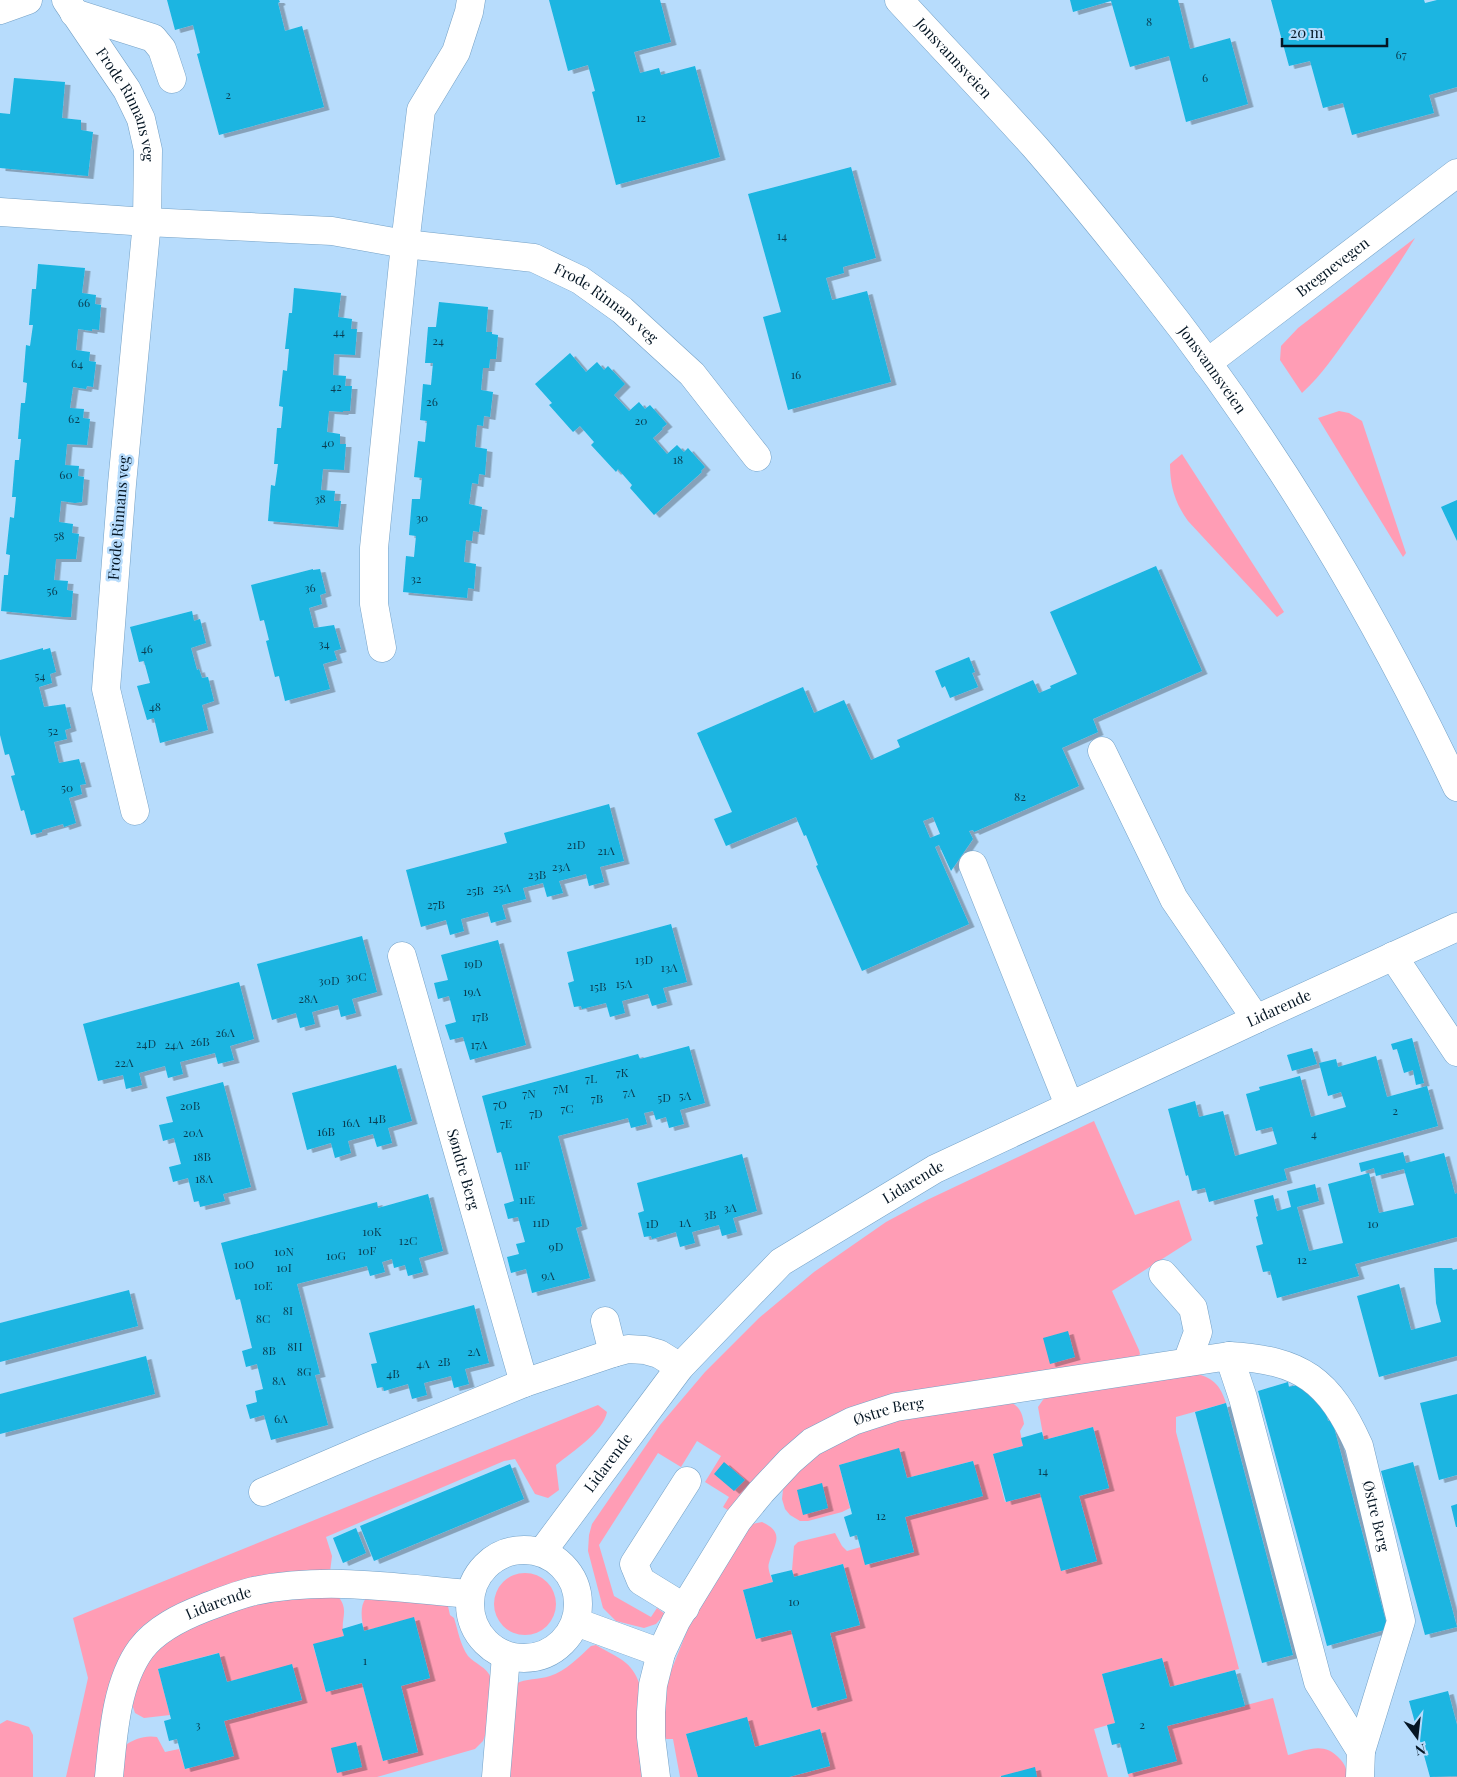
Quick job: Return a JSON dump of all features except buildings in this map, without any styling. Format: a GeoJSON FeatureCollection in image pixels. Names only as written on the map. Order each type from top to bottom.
{"type":"FeatureCollection","features":[{"type":"Feature","properties":{"kind":"street"},"geometry":{"type":"LineString","coordinates":[[0,10],[28,0]]}},
{"type":"Feature","properties":{"kind":"street"},"geometry":{"type":"LineString","coordinates":[[382,648],[374,604],[374,548],[404,244],[421,110],[456,52],[471,0]]}},
{"type":"Feature","properties":{"kind":"street","name":"Jonsvannsveien"},"geometry":{"type":"LineString","coordinates":[[900,0],[1061,178],[1151,288],[1207,363],[1272,457],[1332,553],[1389,652],[1433,736],[1457,787]]}},
{"type":"Feature","properties":{"kind":"street"},"geometry":{"type":"LineString","coordinates":[[70,7],[152,38],[162,49],[172,79]]}},
{"type":"Feature","properties":{"kind":"street","name":"Frode Rinnans veg"},"geometry":{"type":"LineString","coordinates":[[70,7],[127,90],[141,119],[148,150],[147,222],[122,484],[106,690],[135,811]]}},
{"type":"Feature","properties":{"kind":"street","name":"Bregnevegen"},"geometry":{"type":"LineString","coordinates":[[1207,363],[1457,173]]}},
{"type":"Feature","properties":{"kind":"street","name":"Frode Rinnans veg"},"geometry":{"type":"LineString","coordinates":[[0,212],[147,222],[332,231],[404,244],[534,258],[580,280],[622,310],[692,374],[757,458]]}},
{"type":"Feature","properties":{"kind":"street"},"geometry":{"type":"LineString","coordinates":[[1102,751],[1174,899],[1256,1018]]}},
{"type":"Feature","properties":{"kind":"street"},"geometry":{"type":"LineString","coordinates":[[972,865],[1069,1105]]}},
{"type":"Feature","properties":{"kind":"street","name":"Lidarende"},"geometry":{"type":"LineString","coordinates":[[542,1552],[680,1367],[781,1262],[935,1169],[1256,1018],[1457,927]]}},
{"type":"Feature","properties":{"kind":"street","name":"Søndre Berg"},"geometry":{"type":"LineString","coordinates":[[402,956],[524,1383]]}},
{"type":"Feature","properties":{"kind":"street"},"geometry":{"type":"LineString","coordinates":[[1394,956],[1457,1052]]}},
{"type":"Feature","properties":{"kind":"street"},"geometry":{"type":"LineString","coordinates":[[1163,1274],[1193,1308],[1198,1332],[1187,1362]]}},
{"type":"Feature","properties":{"kind":"street"},"geometry":{"type":"LineString","coordinates":[[604,1321],[613,1353]]}},
{"type":"Feature","properties":{"kind":"street"},"geometry":{"type":"LineString","coordinates":[[263,1492],[524,1383],[613,1353],[628,1349],[646,1350],[660,1354],[680,1367]]}},
{"type":"Feature","properties":{"kind":"street","name":"Østre Berg"},"geometry":{"type":"LineString","coordinates":[[1229,1356],[1243,1398],[1318,1682],[1361,1764]]}},
{"type":"Feature","properties":{"kind":"street","name":"Østre Berg"},"geometry":{"type":"LineString","coordinates":[[656,1777],[651,1737],[651,1712],[653,1684],[661,1653],[684,1608],[738,1520],[761,1492],[812,1442],[853,1421],[896,1406],[1229,1356],[1270,1360],[1307,1374],[1335,1401],[1359,1446],[1401,1621],[1361,1764]]}},
{"type":"Feature","properties":{"kind":"street"},"geometry":{"type":"LineString","coordinates":[[684,1608],[641,1581],[634,1564],[687,1480]]}},
{"type":"Feature","properties":{"kind":"street"},"geometry":{"type":"LineString","coordinates":[[526,1549],[542,1552],[557,1560],[569,1572],[576,1588],[579,1605],[576,1622],[568,1637],[555,1648],[540,1656],[523,1658],[506,1656],[492,1648],[481,1638],[474,1624],[470,1610],[470,1594],[475,1579],[484,1566],[496,1556],[526,1549]]}},
{"type":"Feature","properties":{"kind":"street","name":"Lidarende"},"geometry":{"type":"LineString","coordinates":[[109,1777],[112,1745],[121,1692],[129,1670],[141,1649],[155,1634],[189,1614],[252,1592],[309,1584],[339,1583],[470,1594]]}},
{"type":"Feature","properties":{"kind":"street"},"geometry":{"type":"LineString","coordinates":[[576,1622],[661,1653]]}},
{"type":"Feature","properties":{"kind":"street"},"geometry":{"type":"LineString","coordinates":[[496,1777],[506,1656]]}},
{"type":"Feature","properties":{"kind":"shaded area"},"geometry":{"type":"Polygon","coordinates":[[[1415,238],[1335,355],[1302,393],[1280,360],[1281,346],[1298,328],[1415,238]]]}},
{"type":"Feature","properties":{"kind":"shaded area"},"geometry":{"type":"Polygon","coordinates":[[[1339,411],[1349,413],[1362,421],[1406,553],[1403,557],[1318,418],[1339,411]]]}},
{"type":"Feature","properties":{"kind":"shaded area"},"geometry":{"type":"Polygon","coordinates":[[[1182,454],[1284,612],[1277,617],[1183,514],[1174,494],[1170,464],[1182,454]]]}},
{"type":"Feature","properties":{"kind":"shaded area"},"geometry":{"type":"Polygon","coordinates":[[[1094,1121],[1135,1215],[1179,1200],[1192,1240],[1112,1291],[1139,1350],[1140,1354],[1137,1359],[889,1397],[731,1512],[723,1507],[729,1497],[705,1482],[721,1456],[697,1441],[681,1467],[658,1453],[599,1545],[614,1596],[651,1617],[657,1608],[665,1614],[656,1624],[644,1628],[616,1621],[603,1608],[588,1551],[592,1524],[660,1425],[705,1372],[759,1318],[814,1272],[886,1222],[927,1200],[1094,1121]]]}},
{"type":"Feature","properties":{"kind":"shaded area"},"geometry":{"type":"Polygon","coordinates":[[[1197,1374],[1208,1378],[1216,1384],[1222,1392],[1226,1403],[1176,1417],[1176,1432],[1239,1669],[1170,1687],[1162,1658],[1102,1674],[1115,1723],[1094,1729],[1108,1777],[1037,1777],[1034,1768],[999,1777],[789,1777],[830,1766],[820,1729],[755,1747],[747,1718],[686,1734],[698,1777],[680,1777],[673,1739],[665,1739],[661,1718],[667,1681],[695,1611],[745,1530],[752,1524],[762,1522],[774,1530],[776,1535],[769,1565],[769,1572],[773,1582],[743,1590],[756,1639],[791,1630],[813,1708],[847,1698],[830,1633],[860,1625],[843,1564],[794,1577],[792,1570],[794,1546],[798,1542],[835,1533],[847,1551],[861,1547],[866,1565],[914,1552],[905,1517],[982,1496],[973,1461],[907,1478],[899,1449],[839,1465],[850,1508],[808,1521],[800,1521],[790,1515],[785,1509],[782,1499],[786,1483],[802,1465],[830,1445],[885,1421],[1006,1400],[1019,1409],[1024,1424],[1020,1431],[1023,1446],[993,1454],[1005,1502],[1040,1493],[1062,1571],[1097,1561],[1079,1496],[1109,1488],[1093,1427],[1044,1440],[1038,1407],[1047,1394],[1197,1374]]]}},
{"type":"Feature","properties":{"kind":"shaded area"},"geometry":{"type":"Polygon","coordinates":[[[598,1405],[607,1412],[600,1427],[556,1465],[559,1490],[548,1498],[535,1494],[515,1459],[504,1461],[326,1537],[332,1556],[330,1572],[276,1576],[200,1595],[157,1616],[138,1630],[125,1656],[99,1777],[66,1777],[88,1678],[73,1618],[598,1405]]]}},
{"type":"Feature","properties":{"kind":"shaded area"},"geometry":{"type":"Polygon","coordinates":[[[525,1573],[537,1575],[547,1582],[554,1592],[556,1604],[554,1616],[547,1626],[537,1633],[525,1635],[513,1633],[503,1626],[496,1616],[494,1604],[496,1592],[503,1582],[513,1575],[525,1573]]]}},
{"type":"Feature","properties":{"kind":"shaded area"},"geometry":{"type":"Polygon","coordinates":[[[337,1595],[344,1611],[344,1636],[313,1645],[326,1692],[362,1683],[383,1761],[418,1752],[401,1686],[430,1678],[414,1618],[364,1631],[362,1606],[366,1598],[447,1602],[450,1615],[454,1618],[465,1652],[487,1671],[491,1678],[487,1730],[483,1741],[475,1749],[377,1777],[121,1777],[124,1746],[136,1740],[144,1737],[157,1737],[165,1752],[179,1749],[185,1769],[233,1756],[224,1721],[302,1700],[292,1665],[227,1682],[218,1653],[158,1669],[170,1715],[144,1718],[135,1713],[132,1704],[134,1692],[150,1656],[172,1634],[260,1601],[337,1595]]]}},
{"type":"Feature","properties":{"kind":"shaded area"},"geometry":{"type":"Polygon","coordinates":[[[596,1645],[631,1667],[639,1682],[642,1692],[645,1777],[506,1777],[516,1684],[556,1674],[591,1646],[596,1645]]]}},
{"type":"Feature","properties":{"kind":"shaded area"},"geometry":{"type":"Polygon","coordinates":[[[1273,1698],[1288,1755],[1316,1748],[1328,1750],[1334,1753],[1343,1763],[1347,1777],[1129,1777],[1128,1774],[1176,1761],[1167,1726],[1273,1698]]]}},
{"type":"Feature","properties":{"kind":"shaded area"},"geometry":{"type":"Polygon","coordinates":[[[7,1720],[29,1727],[33,1735],[33,1777],[0,1777],[0,1724],[7,1720]]]}}]}
